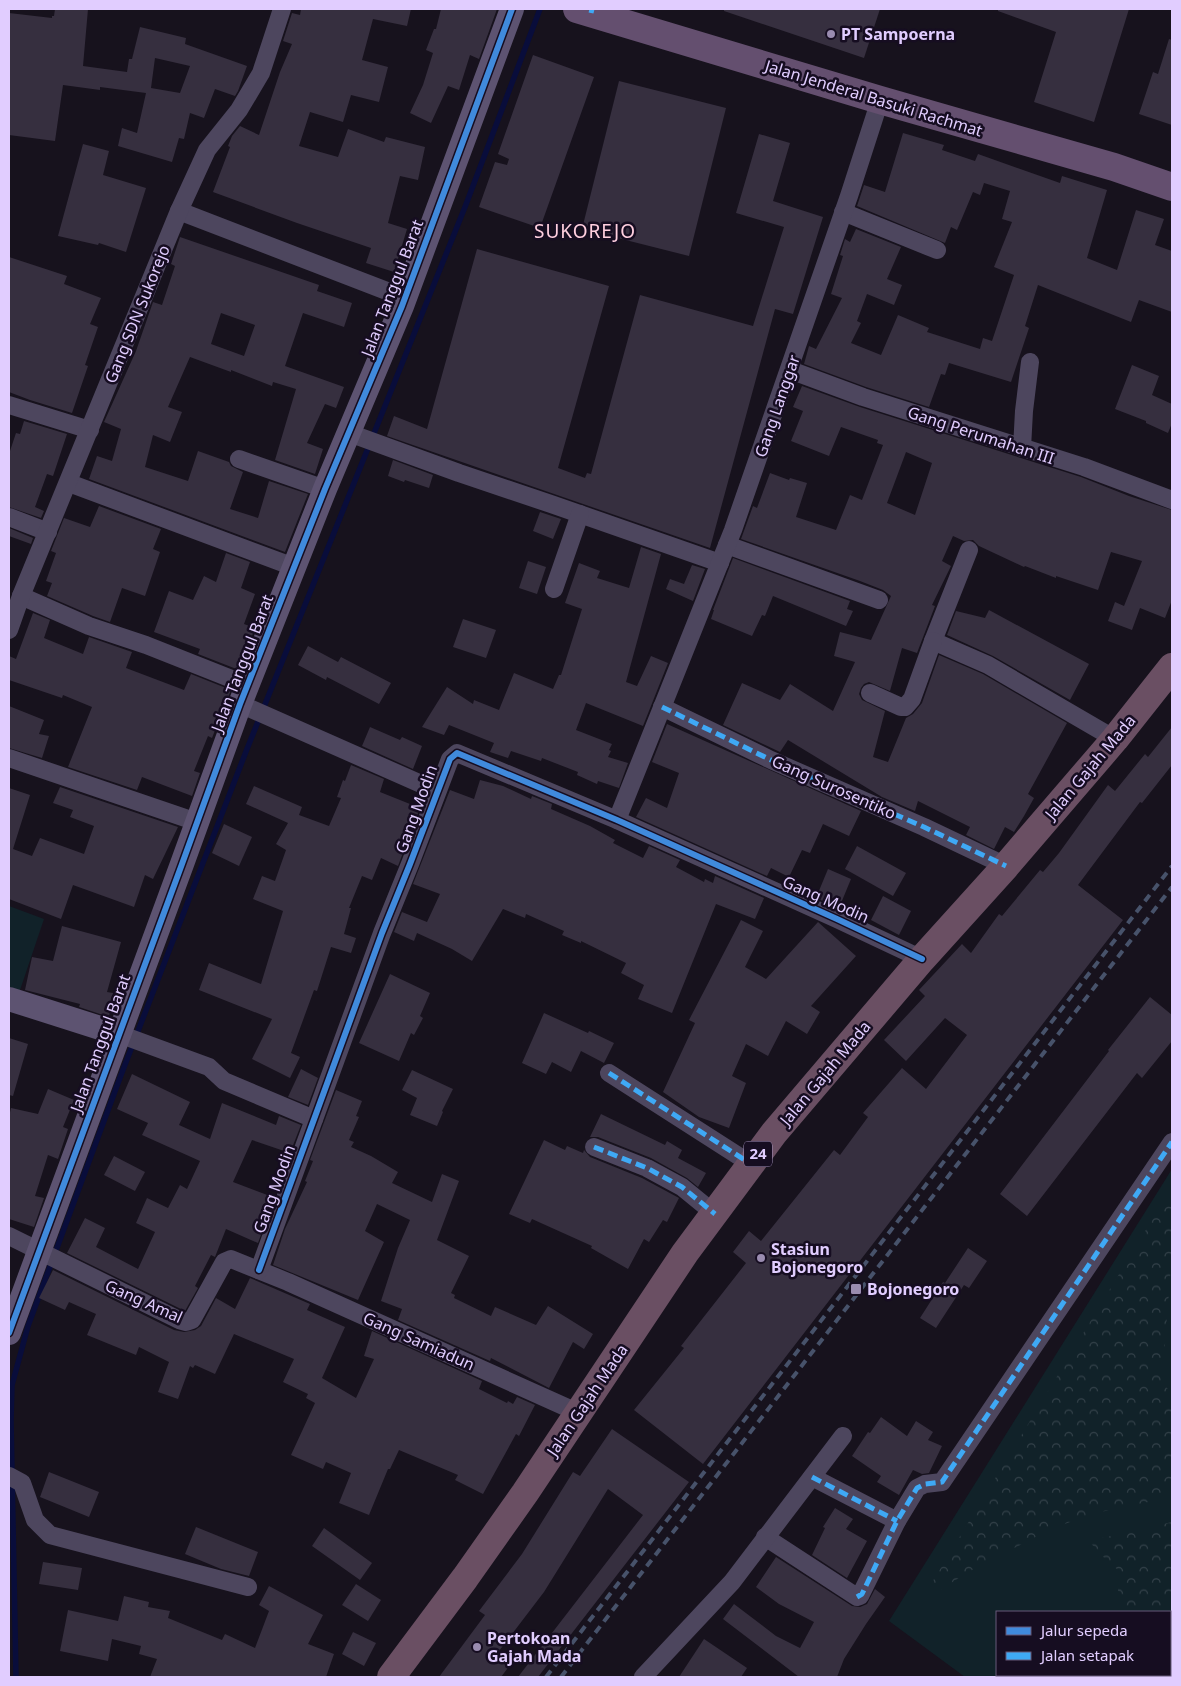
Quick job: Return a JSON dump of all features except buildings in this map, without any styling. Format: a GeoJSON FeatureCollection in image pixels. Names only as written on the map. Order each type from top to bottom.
{"type":"FeatureCollection","features":[{"type":"Feature","properties":{"kind":"highway","name":"Jalan Gajah Mada"},"geometry":{"type":"LineString","coordinates":[[391,1677],[465,1578],[686,1253],[774,1133],[922,959],[1006,866],[1114,739],[1172,667]]}},
{"type":"Feature","properties":{"kind":"main road","name":"Jalan Jenderal Basuki Rachmat"},"geometry":{"type":"LineString","coordinates":[[587,10],[1172,187]]}},
{"type":"Feature","properties":{"kind":"street","name":"Gang SDN Sukorejo"},"geometry":{"type":"LineString","coordinates":[[9,630],[136,312],[179,211],[208,150],[239,110],[261,73],[282,9]]}},
{"type":"Feature","properties":{"kind":"street","name":"Jalan Tanggul Barat"},"geometry":{"type":"LineString","coordinates":[[9,1333],[47,1255],[119,1034],[294,567],[325,489],[359,437],[405,298],[512,9]]}},
{"type":"Feature","properties":{"kind":"street","name":"Gang Langgar"},"geometry":{"type":"LineString","coordinates":[[617,820],[727,545],[790,370],[880,100]]}},
{"type":"Feature","properties":{"kind":"street"},"geometry":{"type":"LineString","coordinates":[[179,211],[405,298]]}},
{"type":"Feature","properties":{"kind":"street"},"geometry":{"type":"LineString","coordinates":[[843,212],[937,250]]}},
{"type":"Feature","properties":{"kind":"street"},"geometry":{"type":"LineString","coordinates":[[1022,448],[1030,362]]}},
{"type":"Feature","properties":{"kind":"street","name":"Gang Perumahan III"},"geometry":{"type":"LineString","coordinates":[[790,370],[863,397],[1084,467],[1172,500]]}},
{"type":"Feature","properties":{"kind":"street"},"geometry":{"type":"LineString","coordinates":[[9,405],[90,430]]}},
{"type":"Feature","properties":{"kind":"street"},"geometry":{"type":"LineString","coordinates":[[359,437],[720,563]]}},
{"type":"Feature","properties":{"kind":"street"},"geometry":{"type":"LineString","coordinates":[[239,460],[325,489]]}},
{"type":"Feature","properties":{"kind":"street"},"geometry":{"type":"LineString","coordinates":[[68,482],[294,567]]}},
{"type":"Feature","properties":{"kind":"street"},"geometry":{"type":"LineString","coordinates":[[554,589],[580,514]]}},
{"type":"Feature","properties":{"kind":"street"},"geometry":{"type":"LineString","coordinates":[[9,517],[48,532]]}},
{"type":"Feature","properties":{"kind":"street"},"geometry":{"type":"LineString","coordinates":[[727,545],[879,600]]}},
{"type":"Feature","properties":{"kind":"street"},"geometry":{"type":"LineString","coordinates":[[870,693],[901,707],[906,707],[912,699],[970,550]]}},
{"type":"Feature","properties":{"kind":"street"},"geometry":{"type":"LineString","coordinates":[[21,596],[89,626],[146,645],[246,699],[273,719],[437,791]]}},
{"type":"Feature","properties":{"kind":"street"},"geometry":{"type":"LineString","coordinates":[[933,641],[988,665],[1114,739]]}},
{"type":"Feature","properties":{"kind":"street","name":"Gang Surosentiko"},"geometry":{"type":"LineString","coordinates":[[662,707],[771,760],[924,827],[1006,866]]}},
{"type":"Feature","properties":{"kind":"street","name":"Gang Modin"},"geometry":{"type":"LineString","coordinates":[[259,1270],[382,933],[450,759],[457,753],[617,820],[837,918],[922,959]]}},
{"type":"Feature","properties":{"kind":"street"},"geometry":{"type":"LineString","coordinates":[[9,758],[197,822]]}},
{"type":"Feature","properties":{"kind":"street"},"geometry":{"type":"LineString","coordinates":[[9,998],[119,1034],[209,1067],[224,1080],[314,1119]]}},
{"type":"Feature","properties":{"kind":"street"},"geometry":{"type":"LineString","coordinates":[[610,1072],[751,1164]]}},
{"type":"Feature","properties":{"kind":"street"},"geometry":{"type":"LineString","coordinates":[[765,1537],[857,1597],[862,1594],[896,1521],[917,1488],[926,1484],[942,1482],[1172,1142]]}},
{"type":"Feature","properties":{"kind":"street"},"geometry":{"type":"LineString","coordinates":[[594,1147],[647,1168],[682,1187],[715,1214]]}},
{"type":"Feature","properties":{"kind":"street","name":"Gang Amal"},"geometry":{"type":"LineString","coordinates":[[9,1236],[186,1322],[192,1320],[224,1262],[231,1259],[259,1270]]}},
{"type":"Feature","properties":{"kind":"street","name":"Gang Samiadun"},"geometry":{"type":"LineString","coordinates":[[259,1270],[579,1413]]}},
{"type":"Feature","properties":{"kind":"street"},"geometry":{"type":"LineString","coordinates":[[643,1677],[732,1582],[843,1436]]}},
{"type":"Feature","properties":{"kind":"street"},"geometry":{"type":"LineString","coordinates":[[812,1477],[896,1521]]}},
{"type":"Feature","properties":{"kind":"street"},"geometry":{"type":"LineString","coordinates":[[16,1479],[35,1520],[50,1535],[248,1587]]}},
{"type":"Feature","properties":{"kind":"green space"},"geometry":{"type":"Polygon","coordinates":[[[9,906],[44,919],[18,996],[9,992],[9,906]]]}},
{"type":"Feature","properties":{"kind":"green space"},"geometry":{"type":"Polygon","coordinates":[[[1172,1169],[1172,1677],[965,1677],[889,1621],[1172,1169]]]}},
{"type":"Feature","properties":{"kind":"green space"},"geometry":{"type":"Polygon","coordinates":[[[1172,1193],[1172,1252],[1162,1384],[1172,1392],[1172,1497],[1091,1514],[1049,1530],[970,1571],[929,1597],[928,1589],[1167,1195],[1172,1193]]]}},
{"type":"Feature","properties":{"kind":"green space"},"geometry":{"type":"Polygon","coordinates":[[[1172,1522],[1172,1677],[1129,1676],[1171,1676],[1171,1611],[1117,1611],[1119,1571],[1089,1541],[1172,1522]]]}},
{"type":"Feature","properties":{"kind":"waterway"},"geometry":{"type":"LineString","coordinates":[[16,1677],[12,1385],[28,1326],[121,1075],[247,749],[465,207],[540,9]]}},
{"type":"Feature","properties":{"kind":"railway"},"geometry":{"type":"LineString","coordinates":[[546,1677],[1172,866]]}},
{"type":"Feature","properties":{"kind":"railway"},"geometry":{"type":"LineString","coordinates":[[561,1677],[1172,887]]}},
{"type":"Feature","properties":{"kind":"marked path"},"geometry":{"type":"LineString","coordinates":[[591,13],[592,9]]}},
{"type":"Feature","properties":{"kind":"marked path"},"geometry":{"type":"LineString","coordinates":[[662,707],[771,760],[924,827],[1006,866]]}},
{"type":"Feature","properties":{"kind":"marked path"},"geometry":{"type":"LineString","coordinates":[[609,1073],[751,1164]]}},
{"type":"Feature","properties":{"kind":"marked path"},"geometry":{"type":"LineString","coordinates":[[857,1597],[862,1594],[897,1521],[917,1488],[925,1484],[942,1482],[1172,1142]]}},
{"type":"Feature","properties":{"kind":"marked path"},"geometry":{"type":"LineString","coordinates":[[594,1147],[647,1168],[682,1187],[715,1214]]}},
{"type":"Feature","properties":{"kind":"marked path"},"geometry":{"type":"LineString","coordinates":[[812,1477],[897,1521]]}},
{"type":"Feature","properties":{"kind":"cycle path"},"geometry":{"type":"LineString","coordinates":[[9,1333],[240,704],[325,489],[402,306],[512,9]]}},
{"type":"Feature","properties":{"kind":"cycle path"},"geometry":{"type":"LineString","coordinates":[[259,1270],[382,933],[450,759],[457,753],[617,820],[922,959]]}},
{"type":"Feature","properties":{"kind":"place","name":"PT Sampoerna"},"geometry":{"type":"Point","coordinates":[831,34]}},
{"type":"Feature","properties":{"kind":"place","name":"Stasiun Bojonegoro"},"geometry":{"type":"Point","coordinates":[761,1258]}},
{"type":"Feature","properties":{"kind":"place","name":"Bojonegoro"},"geometry":{"type":"Point","coordinates":[856,1289]}},
{"type":"Feature","properties":{"kind":"place","name":"Pertokoan Gajah Mada"},"geometry":{"type":"Point","coordinates":[477,1647]}},
{"type":"Feature","properties":{"kind":"district","name":"SUKOREJO"},"geometry":{"type":"Point","coordinates":[585,231]}}]}
